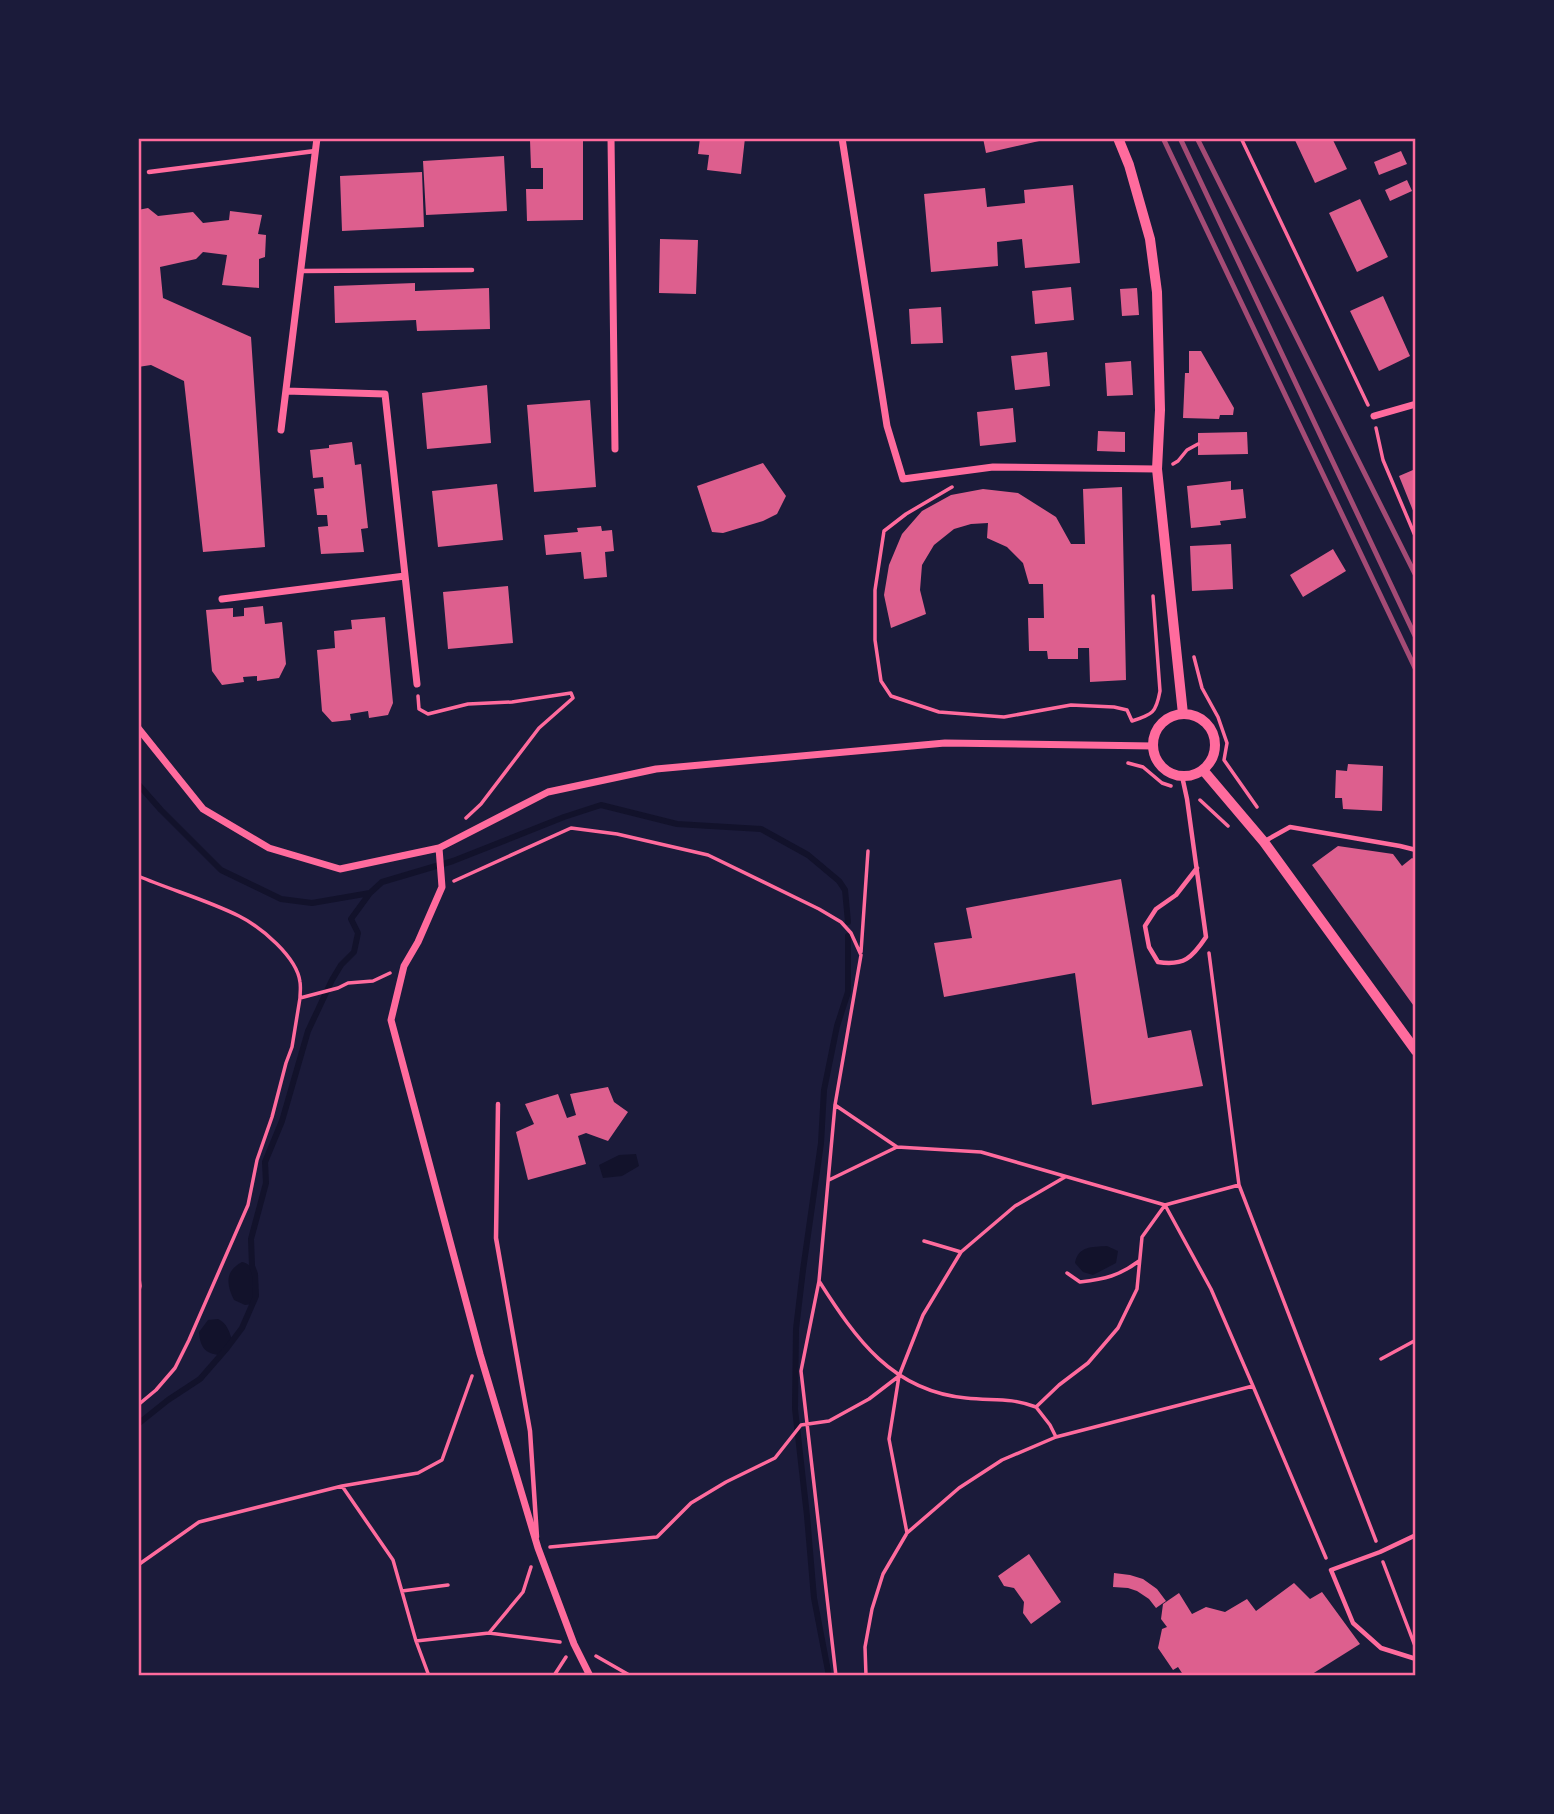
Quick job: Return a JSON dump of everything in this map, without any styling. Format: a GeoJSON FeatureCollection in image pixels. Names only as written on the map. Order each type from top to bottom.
{"type":"FeatureCollection","features":[{"type":"Feature","properties":{"kind":"street"},"geometry":{"type":"LineString","coordinates":[[281,430],[317,138]]}},
{"type":"Feature","properties":{"kind":"street"},"geometry":{"type":"LineString","coordinates":[[611,138],[615,449]]}},
{"type":"Feature","properties":{"kind":"street"},"geometry":{"type":"LineString","coordinates":[[842,138],[887,426],[903,479],[993,467],[1157,469]]}},
{"type":"Feature","properties":{"kind":"street"},"geometry":{"type":"LineString","coordinates":[[1118,138],[1129,165],[1150,239],[1157,292],[1160,410],[1157,469],[1183,714]]}},
{"type":"Feature","properties":{"kind":"street"},"geometry":{"type":"LineString","coordinates":[[286,391],[385,394],[417,684]]}},
{"type":"Feature","properties":{"kind":"street"},"geometry":{"type":"LineString","coordinates":[[1374,416],[1416,404]]}},
{"type":"Feature","properties":{"kind":"street"},"geometry":{"type":"LineString","coordinates":[[222,599],[405,576]]}},
{"type":"Feature","properties":{"kind":"street"},"geometry":{"type":"LineString","coordinates":[[1183,714],[1201,719],[1209,726],[1216,744],[1210,763],[1203,770],[1197,774],[1182,776],[1173,774],[1159,763],[1154,746],[1155,736],[1165,721],[1183,714]]}},
{"type":"Feature","properties":{"kind":"street"},"geometry":{"type":"LineString","coordinates":[[138,728],[203,809],[269,848],[340,869],[440,852],[548,792],[656,769],[945,743],[1154,746]]}},
{"type":"Feature","properties":{"kind":"street"},"geometry":{"type":"LineString","coordinates":[[1203,770],[1264,842],[1416,1051]]}},
{"type":"Feature","properties":{"kind":"street"},"geometry":{"type":"LineString","coordinates":[[440,852],[442,887],[418,942],[404,966],[391,1020],[480,1354],[538,1548],[574,1644],[590,1676]]}},
{"type":"Feature","properties":{"kind":"lane"},"geometry":{"type":"LineString","coordinates":[[149,172],[316,151]]}},
{"type":"Feature","properties":{"kind":"lane"},"geometry":{"type":"LineString","coordinates":[[301,271],[472,270]]}},
{"type":"Feature","properties":{"kind":"lane"},"geometry":{"type":"LineString","coordinates":[[1182,776],[1187,792],[1197,867],[1206,937],[1195,954],[1174,965],[1158,962],[1149,947],[1145,926],[1156,909],[1176,895],[1197,867]]}},
{"type":"Feature","properties":{"kind":"lane"},"geometry":{"type":"LineString","coordinates":[[1264,842],[1290,827],[1416,850]]}},
{"type":"Feature","properties":{"kind":"lane"},"geometry":{"type":"LineString","coordinates":[[498,1104],[496,1238],[530,1431],[538,1548]]}},
{"type":"Feature","properties":{"kind":"lane"},"geometry":{"type":"LineString","coordinates":[[1416,1535],[1331,1570],[1353,1623],[1381,1648],[1416,1659]]}},
{"type":"Feature","properties":{"kind":"path"},"geometry":{"type":"LineString","coordinates":[[1241,138],[1374,416],[1383,460],[1416,538]]}},
{"type":"Feature","properties":{"kind":"path"},"geometry":{"type":"LineString","coordinates":[[1157,469],[1178,461],[1187,450],[1198,444]]}},
{"type":"Feature","properties":{"kind":"path"},"geometry":{"type":"LineString","coordinates":[[954,486],[906,513],[884,531],[875,590],[875,640],[881,681],[891,696],[939,712],[1004,717],[1071,705],[1114,707],[1127,710],[1132,721],[1141,718],[1150,714],[1158,704],[1160,691],[1153,597]]}},
{"type":"Feature","properties":{"kind":"path"},"geometry":{"type":"LineString","coordinates":[[1193,655],[1202,688],[1227,743],[1224,760],[1276,834]]}},
{"type":"Feature","properties":{"kind":"path"},"geometry":{"type":"LineString","coordinates":[[417,684],[419,709],[428,714],[468,704],[512,702],[571,693],[573,698],[539,728],[481,804],[463,821]]}},
{"type":"Feature","properties":{"kind":"path"},"geometry":{"type":"LineString","coordinates":[[1128,762],[1143,767],[1162,783],[1187,792]]}},
{"type":"Feature","properties":{"kind":"path"},"geometry":{"type":"LineString","coordinates":[[442,887],[571,828],[617,834],[708,855],[819,909],[841,922],[851,933],[861,954]]}},
{"type":"Feature","properties":{"kind":"path"},"geometry":{"type":"LineString","coordinates":[[836,1676],[801,1371],[819,1282],[835,1105],[861,954],[868,851]]}},
{"type":"Feature","properties":{"kind":"path"},"geometry":{"type":"LineString","coordinates":[[138,876],[241,917],[276,943],[290,958],[300,983],[292,1047],[257,1160],[248,1205],[175,1368],[156,1390],[138,1405]]}},
{"type":"Feature","properties":{"kind":"path"},"geometry":{"type":"LineString","coordinates":[[1206,937],[1239,1185],[1416,1648]]}},
{"type":"Feature","properties":{"kind":"path"},"geometry":{"type":"LineString","coordinates":[[300,998],[348,983],[373,981],[404,966]]}},
{"type":"Feature","properties":{"kind":"path"},"geometry":{"type":"LineString","coordinates":[[835,1105],[897,1147]]}},
{"type":"Feature","properties":{"kind":"path"},"geometry":{"type":"LineString","coordinates":[[829,1180],[897,1147],[981,1153],[1165,1205],[1239,1185]]}},
{"type":"Feature","properties":{"kind":"path"},"geometry":{"type":"LineString","coordinates":[[907,1533],[889,1439],[899,1376],[923,1315],[961,1252],[1016,1206],[1065,1177]]}},
{"type":"Feature","properties":{"kind":"path"},"geometry":{"type":"LineString","coordinates":[[1036,1407],[1088,1363],[1118,1328],[1137,1289],[1142,1237],[1165,1205]]}},
{"type":"Feature","properties":{"kind":"path"},"geometry":{"type":"LineString","coordinates":[[1165,1205],[1211,1289],[1331,1570]]}},
{"type":"Feature","properties":{"kind":"path"},"geometry":{"type":"LineString","coordinates":[[924,1241],[961,1252]]}},
{"type":"Feature","properties":{"kind":"path"},"geometry":{"type":"LineString","coordinates":[[1067,1273],[1080,1282],[1106,1279],[1126,1271],[1139,1261]]}},
{"type":"Feature","properties":{"kind":"path"},"geometry":{"type":"LineString","coordinates":[[138,1271],[138,1294]]}},
{"type":"Feature","properties":{"kind":"path"},"geometry":{"type":"LineString","coordinates":[[819,1282],[863,1345],[899,1376],[926,1390],[965,1398],[1002,1399],[1036,1407],[1056,1437]]}},
{"type":"Feature","properties":{"kind":"path"},"geometry":{"type":"LineString","coordinates":[[1381,1359],[1416,1340]]}},
{"type":"Feature","properties":{"kind":"path"},"geometry":{"type":"LineString","coordinates":[[138,1565],[199,1522],[342,1486],[418,1473],[442,1460],[480,1354]]}},
{"type":"Feature","properties":{"kind":"path"},"geometry":{"type":"LineString","coordinates":[[489,1633],[523,1592],[538,1548],[657,1537],[691,1503],[775,1458],[801,1425],[829,1421],[869,1399],[899,1376]]}},
{"type":"Feature","properties":{"kind":"path"},"geometry":{"type":"LineString","coordinates":[[866,1676],[865,1647],[872,1608],[883,1574],[907,1533],[959,1488],[1002,1460],[1056,1437],[1253,1386]]}},
{"type":"Feature","properties":{"kind":"path"},"geometry":{"type":"LineString","coordinates":[[342,1486],[393,1560],[429,1676]]}},
{"type":"Feature","properties":{"kind":"path"},"geometry":{"type":"LineString","coordinates":[[402,1591],[447,1585]]}},
{"type":"Feature","properties":{"kind":"path"},"geometry":{"type":"LineString","coordinates":[[416,1641],[489,1633],[574,1644],[631,1676]]}},
{"type":"Feature","properties":{"kind":"shaded area"},"geometry":{"type":"Polygon","coordinates":[[[636,1154],[639,1166],[622,1176],[603,1178],[599,1165],[619,1155],[636,1154]]]}},
{"type":"Feature","properties":{"kind":"shaded area"},"geometry":{"type":"Polygon","coordinates":[[[1107,1246],[1118,1251],[1116,1263],[1093,1275],[1083,1272],[1075,1263],[1082,1250],[1107,1246]]]}},
{"type":"Feature","properties":{"kind":"shaded area"},"geometry":{"type":"Polygon","coordinates":[[[242,1262],[252,1268],[256,1280],[256,1293],[252,1304],[245,1305],[234,1300],[229,1289],[232,1269],[242,1262]]]}},
{"type":"Feature","properties":{"kind":"shaded area"},"geometry":{"type":"Polygon","coordinates":[[[218,1319],[226,1325],[232,1340],[220,1355],[204,1349],[199,1332],[208,1320],[218,1319]]]}},
{"type":"Feature","properties":{"kind":"building"},"geometry":{"type":"Polygon","coordinates":[[[583,138],[583,220],[527,221],[526,189],[543,189],[543,168],[531,168],[530,140],[583,138]]]}},
{"type":"Feature","properties":{"kind":"building"},"geometry":{"type":"Polygon","coordinates":[[[700,138],[745,138],[741,174],[707,170],[709,155],[698,154],[700,138]]]}},
{"type":"Feature","properties":{"kind":"building"},"geometry":{"type":"Polygon","coordinates":[[[983,138],[1048,138],[1048,139],[986,153],[983,138]]]}},
{"type":"Feature","properties":{"kind":"building"},"geometry":{"type":"Polygon","coordinates":[[[1294,138],[1332,138],[1347,169],[1315,183],[1294,138]]]}},
{"type":"Feature","properties":{"kind":"building"},"geometry":{"type":"Polygon","coordinates":[[[1401,151],[1407,164],[1379,175],[1374,162],[1401,151]]]}},
{"type":"Feature","properties":{"kind":"building"},"geometry":{"type":"Polygon","coordinates":[[[504,156],[507,211],[426,215],[423,161],[504,156]]]}},
{"type":"Feature","properties":{"kind":"building"},"geometry":{"type":"Polygon","coordinates":[[[422,172],[424,227],[342,231],[340,176],[422,172]]]}},
{"type":"Feature","properties":{"kind":"building"},"geometry":{"type":"Polygon","coordinates":[[[1407,180],[1412,191],[1390,201],[1385,190],[1407,180]]]}},
{"type":"Feature","properties":{"kind":"building"},"geometry":{"type":"Polygon","coordinates":[[[1073,185],[1080,263],[1025,268],[1022,239],[997,242],[998,266],[931,272],[924,194],[985,188],[987,207],[1025,203],[1024,190],[1073,185]]]}},
{"type":"Feature","properties":{"kind":"building"},"geometry":{"type":"Polygon","coordinates":[[[1360,199],[1388,257],[1357,272],[1329,213],[1360,199]]]}},
{"type":"Feature","properties":{"kind":"building"},"geometry":{"type":"Polygon","coordinates":[[[148,208],[158,216],[193,212],[203,223],[229,220],[230,211],[262,215],[258,234],[266,235],[265,257],[259,259],[259,288],[222,285],[227,255],[203,252],[196,259],[160,267],[163,298],[251,337],[265,547],[203,552],[184,381],[151,365],[138,367],[138,210],[148,208]]]}},
{"type":"Feature","properties":{"kind":"building"},"geometry":{"type":"Polygon","coordinates":[[[660,239],[698,240],[696,294],[659,293],[660,239]]]}},
{"type":"Feature","properties":{"kind":"building"},"geometry":{"type":"Polygon","coordinates":[[[415,283],[415,291],[489,288],[490,329],[417,331],[416,320],[335,323],[334,286],[415,283]]]}},
{"type":"Feature","properties":{"kind":"building"},"geometry":{"type":"Polygon","coordinates":[[[1071,287],[1074,320],[1035,324],[1032,291],[1071,287]]]}},
{"type":"Feature","properties":{"kind":"building"},"geometry":{"type":"Polygon","coordinates":[[[1137,288],[1139,315],[1122,316],[1120,289],[1137,288]]]}},
{"type":"Feature","properties":{"kind":"building"},"geometry":{"type":"Polygon","coordinates":[[[1383,296],[1410,356],[1379,371],[1350,311],[1383,296]]]}},
{"type":"Feature","properties":{"kind":"building"},"geometry":{"type":"Polygon","coordinates":[[[941,307],[943,343],[911,344],[909,309],[941,307]]]}},
{"type":"Feature","properties":{"kind":"building"},"geometry":{"type":"Polygon","coordinates":[[[1189,351],[1201,351],[1234,408],[1233,415],[1220,415],[1219,419],[1183,418],[1189,351]]]}},
{"type":"Feature","properties":{"kind":"building"},"geometry":{"type":"Polygon","coordinates":[[[1047,352],[1050,386],[1015,390],[1011,356],[1047,352]]]}},
{"type":"Feature","properties":{"kind":"building"},"geometry":{"type":"Polygon","coordinates":[[[1131,361],[1133,395],[1107,396],[1105,363],[1131,361]]]}},
{"type":"Feature","properties":{"kind":"building"},"geometry":{"type":"Polygon","coordinates":[[[487,385],[491,443],[427,449],[422,393],[487,385]]]}},
{"type":"Feature","properties":{"kind":"building"},"geometry":{"type":"Polygon","coordinates":[[[590,400],[596,487],[534,492],[527,405],[590,400]]]}},
{"type":"Feature","properties":{"kind":"building"},"geometry":{"type":"Polygon","coordinates":[[[1013,408],[1016,442],[980,446],[977,412],[1013,408]]]}},
{"type":"Feature","properties":{"kind":"building"},"geometry":{"type":"Polygon","coordinates":[[[1098,431],[1125,432],[1125,452],[1097,451],[1098,431]]]}},
{"type":"Feature","properties":{"kind":"building"},"geometry":{"type":"Polygon","coordinates":[[[1247,432],[1248,454],[1198,455],[1198,433],[1247,432]]]}},
{"type":"Feature","properties":{"kind":"building"},"geometry":{"type":"Polygon","coordinates":[[[352,442],[355,465],[361,464],[368,528],[361,529],[364,552],[321,554],[318,527],[328,526],[327,515],[317,515],[314,489],[324,488],[323,477],[313,478],[310,450],[352,442]]]}},
{"type":"Feature","properties":{"kind":"building"},"geometry":{"type":"Polygon","coordinates":[[[763,463],[786,496],[777,514],[723,533],[712,532],[697,486],[763,463]]]}},
{"type":"Feature","properties":{"kind":"building"},"geometry":{"type":"Polygon","coordinates":[[[1413,470],[1416,477],[1416,518],[1399,476],[1413,470]]]}},
{"type":"Feature","properties":{"kind":"building"},"geometry":{"type":"Polygon","coordinates":[[[1231,481],[1231,490],[1243,489],[1246,518],[1220,521],[1221,525],[1191,528],[1187,486],[1231,481]]]}},
{"type":"Feature","properties":{"kind":"building"},"geometry":{"type":"Polygon","coordinates":[[[497,484],[503,540],[438,547],[432,491],[497,484]]]}},
{"type":"Feature","properties":{"kind":"building"},"geometry":{"type":"Polygon","coordinates":[[[1122,487],[1126,680],[1090,682],[1089,648],[1078,648],[1078,659],[1048,659],[1047,651],[1029,651],[1028,618],[1044,618],[1043,584],[1029,584],[1023,563],[1007,547],[987,538],[988,523],[954,529],[934,545],[922,565],[920,590],[926,614],[891,628],[884,595],[889,565],[902,534],[922,511],[951,495],[983,489],[1018,493],[1056,517],[1071,544],[1085,544],[1083,489],[1122,487]]]}},
{"type":"Feature","properties":{"kind":"building"},"geometry":{"type":"Polygon","coordinates":[[[601,526],[602,531],[612,530],[614,551],[605,552],[607,577],[584,579],[581,552],[546,555],[544,535],[578,532],[577,528],[601,526]]]}},
{"type":"Feature","properties":{"kind":"building"},"geometry":{"type":"Polygon","coordinates":[[[1231,544],[1233,589],[1192,591],[1190,546],[1231,544]]]}},
{"type":"Feature","properties":{"kind":"building"},"geometry":{"type":"Polygon","coordinates":[[[1333,549],[1346,571],[1303,597],[1290,575],[1333,549]]]}},
{"type":"Feature","properties":{"kind":"building"},"geometry":{"type":"Polygon","coordinates":[[[508,586],[513,643],[448,649],[443,592],[508,586]]]}},
{"type":"Feature","properties":{"kind":"building"},"geometry":{"type":"Polygon","coordinates":[[[263,606],[265,624],[282,622],[286,664],[279,678],[257,681],[257,676],[243,677],[244,682],[222,685],[212,671],[206,610],[233,608],[233,617],[244,616],[244,608],[263,606]]]}},
{"type":"Feature","properties":{"kind":"building"},"geometry":{"type":"Polygon","coordinates":[[[385,617],[393,703],[388,715],[369,718],[368,711],[350,714],[351,720],[332,722],[322,711],[317,650],[335,648],[334,631],[352,629],[351,620],[385,617]]]}},
{"type":"Feature","properties":{"kind":"building"},"geometry":{"type":"Polygon","coordinates":[[[1348,764],[1383,766],[1382,811],[1343,809],[1342,798],[1335,798],[1336,770],[1347,771],[1348,764]]]}},
{"type":"Feature","properties":{"kind":"building"},"geometry":{"type":"Polygon","coordinates":[[[1338,846],[1393,854],[1402,866],[1412,858],[1416,860],[1416,1009],[1312,865],[1338,846]]]}},
{"type":"Feature","properties":{"kind":"building"},"geometry":{"type":"Polygon","coordinates":[[[1121,879],[1148,1038],[1191,1030],[1203,1086],[1092,1105],[1075,973],[944,997],[934,943],[972,938],[966,908],[1121,879]]]}},
{"type":"Feature","properties":{"kind":"building"},"geometry":{"type":"Polygon","coordinates":[[[608,1087],[614,1102],[628,1112],[608,1141],[586,1133],[578,1136],[586,1164],[528,1180],[516,1132],[534,1124],[525,1104],[558,1094],[567,1118],[576,1115],[570,1094],[608,1087]]]}},
{"type":"Feature","properties":{"kind":"building"},"geometry":{"type":"Polygon","coordinates":[[[1029,1554],[1061,1602],[1031,1624],[1023,1613],[1024,1602],[1014,1588],[1004,1586],[998,1576],[1029,1554]]]}},
{"type":"Feature","properties":{"kind":"building"},"geometry":{"type":"Polygon","coordinates":[[[1114,1573],[1143,1579],[1157,1589],[1166,1601],[1156,1608],[1137,1591],[1113,1587],[1114,1573]]]}},
{"type":"Feature","properties":{"kind":"building"},"geometry":{"type":"Polygon","coordinates":[[[1294,1583],[1310,1599],[1322,1592],[1360,1644],[1309,1676],[1184,1676],[1178,1667],[1173,1670],[1158,1648],[1162,1629],[1167,1627],[1161,1619],[1163,1604],[1179,1593],[1192,1614],[1206,1607],[1225,1612],[1247,1599],[1256,1611],[1294,1583]]]}},
{"type":"Feature","properties":{"kind":"waterway"},"geometry":{"type":"LineString","coordinates":[[138,784],[221,870],[281,899],[312,903],[370,893]]}},
{"type":"Feature","properties":{"kind":"waterway"},"geometry":{"type":"LineString","coordinates":[[138,1424],[200,1379],[242,1328],[256,1296],[251,1239],[266,1183],[265,1162],[282,1121],[308,1031],[332,980],[341,965],[354,952],[358,933],[351,919],[370,893],[382,882],[453,861],[601,805],[677,824],[761,829],[808,855],[839,881],[845,890],[848,922]]}},
{"type":"Feature","properties":{"kind":"waterway"},"geometry":{"type":"LineString","coordinates":[[829,1676],[814,1598],[795,1409],[796,1329],[821,1143],[824,1090],[837,1026],[848,992],[848,936]]}},
{"type":"Feature","properties":{"kind":"railway"},"geometry":{"type":"LineString","coordinates":[[1163,138],[1416,670]]}},
{"type":"Feature","properties":{"kind":"railway"},"geometry":{"type":"LineString","coordinates":[[1180,138],[1416,638]]}},
{"type":"Feature","properties":{"kind":"railway"},"geometry":{"type":"LineString","coordinates":[[1197,138],[1416,576]]}}]}
